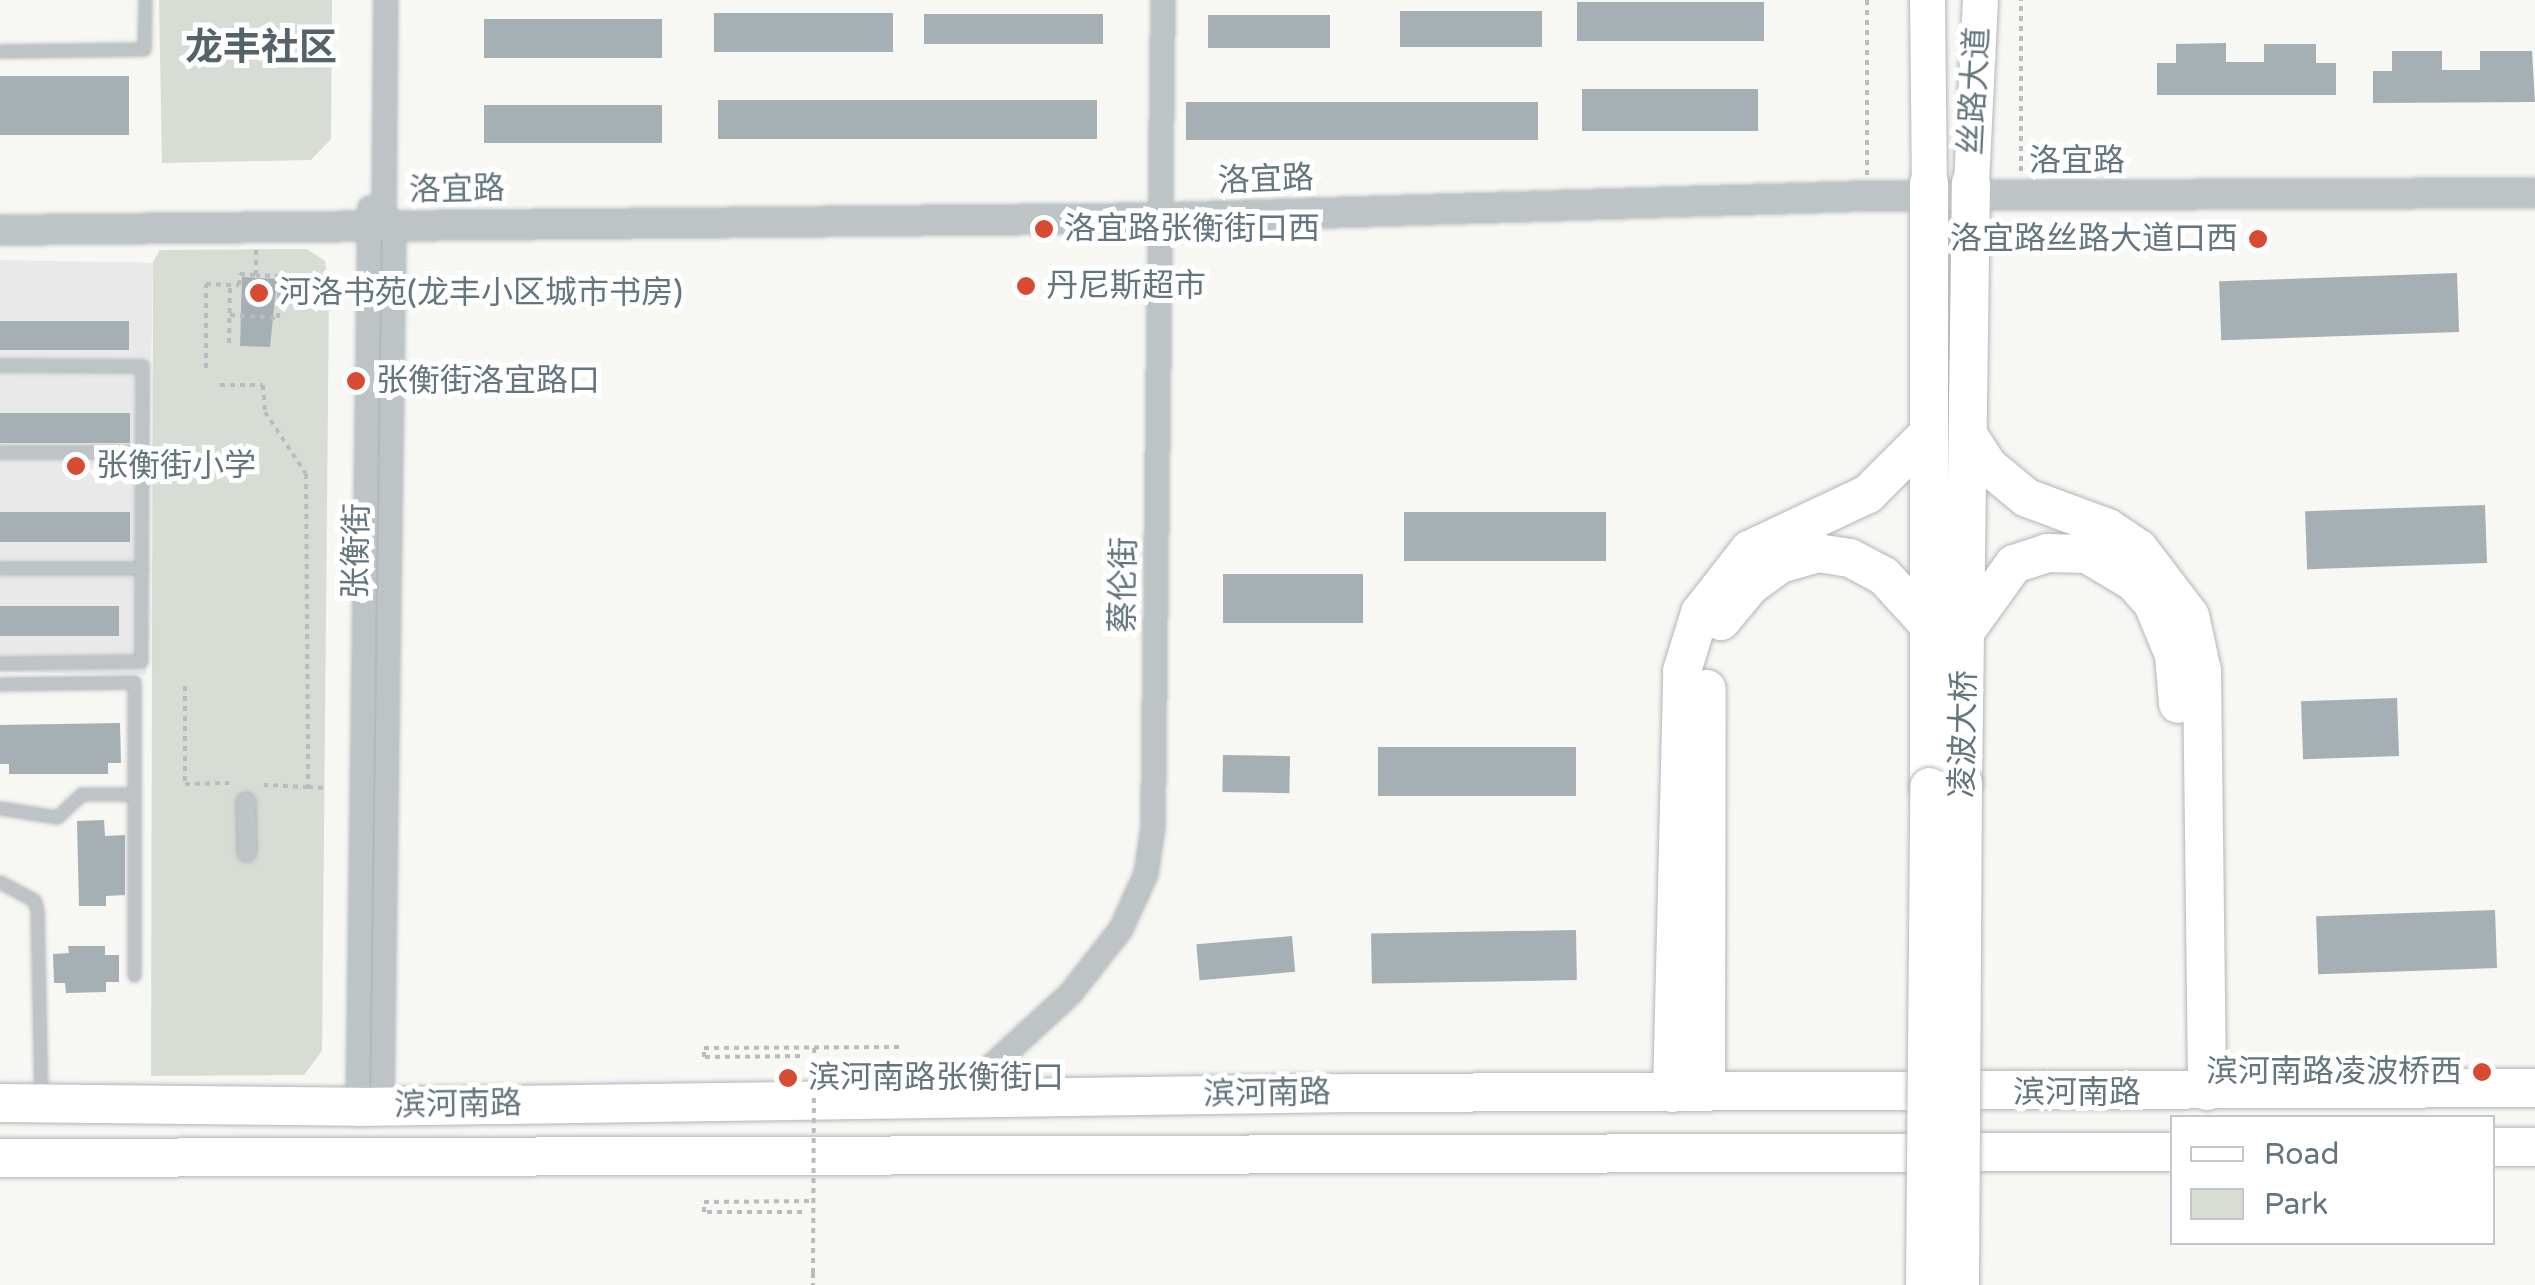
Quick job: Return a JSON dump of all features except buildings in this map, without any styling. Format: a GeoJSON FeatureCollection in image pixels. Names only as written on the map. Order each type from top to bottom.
{"type":"FeatureCollection","features":[{"type":"Feature","properties":{"kind":"highway","name":"凌波大桥"},"geometry":{"type":"LineString","coordinates":[[1929,190],[1927,434],[1947,628],[1946,785],[1960,1285]]}},
{"type":"Feature","properties":{"kind":"highway","name":"凌波大桥"},"geometry":{"type":"LineString","coordinates":[[1947,628],[1970,438],[1971,190]]}},
{"type":"Feature","properties":{"kind":"highway"},"geometry":{"type":"LineString","coordinates":[[1689,1092],[1682,670],[1700,613],[1749,550],[1868,494],[1927,434]]}},
{"type":"Feature","properties":{"kind":"highway"},"geometry":{"type":"LineString","coordinates":[[1970,438],[1988,466],[2028,498],[2108,528],[2139,549],[2190,616],[2202,671],[2195,1092]]}},
{"type":"Feature","properties":{"kind":"highway"},"geometry":{"type":"LineString","coordinates":[[1689,1092],[1707,667],[1722,618],[1780,564],[1818,552],[1850,558],[1884,576],[1947,628],[2014,564],[2066,552],[2087,554],[2134,582],[2166,629],[2178,678],[2195,1092]]}},
{"type":"Feature","properties":{"kind":"highway","name":"凌波大桥"},"geometry":{"type":"LineString","coordinates":[[1925,1285],[1946,785]]}},
{"type":"Feature","properties":{"kind":"highway","name":"滨河南路"},"geometry":{"type":"LineString","coordinates":[[0,1103],[370,1107],[901,1098],[2535,1088]]}},
{"type":"Feature","properties":{"kind":"highway"},"geometry":{"type":"LineString","coordinates":[[901,1098],[882,1110],[873,1132],[904,1156]]}},
{"type":"Feature","properties":{"kind":"highway"},"geometry":{"type":"LineString","coordinates":[[2495,1148],[2535,1147]]}},
{"type":"Feature","properties":{"kind":"highway","name":"滨河南路"},"geometry":{"type":"LineString","coordinates":[[0,1158],[2170,1152]]}},
{"type":"Feature","properties":{"kind":"main road","name":"丝路大道"},"geometry":{"type":"LineString","coordinates":[[1927,0],[1929,190]]}},
{"type":"Feature","properties":{"kind":"main road","name":"丝路大道"},"geometry":{"type":"LineString","coordinates":[[1971,190],[1980,0]]}},
{"type":"Feature","properties":{"kind":"street","name":"张衡街"},"geometry":{"type":"LineString","coordinates":[[373,0],[380,220]]}},
{"type":"Feature","properties":{"kind":"street","name":"张衡街"},"geometry":{"type":"LineString","coordinates":[[370,1107],[386,0]]}},
{"type":"Feature","properties":{"kind":"street","name":"蔡伦街"},"geometry":{"type":"LineString","coordinates":[[957,1098],[1071,993],[1121,928],[1146,874],[1153,827],[1164,0]]}},
{"type":"Feature","properties":{"kind":"street","name":"洛宜路"},"geometry":{"type":"LineString","coordinates":[[1971,190],[2535,178]]}},
{"type":"Feature","properties":{"kind":"street","name":"洛宜路"},"geometry":{"type":"LineString","coordinates":[[1162,212],[1866,182],[1929,190]]}},
{"type":"Feature","properties":{"kind":"street","name":"洛宜路"},"geometry":{"type":"LineString","coordinates":[[0,230],[380,220],[1162,212],[1929,190],[2535,193]]}},
{"type":"Feature","properties":{"kind":"street","name":"洛宜路"},"geometry":{"type":"LineString","coordinates":[[0,216],[380,220]]}},
{"type":"Feature","properties":{"kind":"street"},"geometry":{"type":"LineString","coordinates":[[246,802],[247,852]]}},
{"type":"Feature","properties":{"kind":"lane"},"geometry":{"type":"LineString","coordinates":[[0,52],[144,49],[145,0]]}},
{"type":"Feature","properties":{"kind":"lane"},"geometry":{"type":"LineString","coordinates":[[0,365],[142,366],[142,662],[0,663]]}},
{"type":"Feature","properties":{"kind":"lane"},"geometry":{"type":"LineString","coordinates":[[0,452],[142,452]]}},
{"type":"Feature","properties":{"kind":"lane"},"geometry":{"type":"LineString","coordinates":[[0,568],[142,568]]}},
{"type":"Feature","properties":{"kind":"lane"},"geometry":{"type":"LineString","coordinates":[[0,684],[134,682],[134,975]]}},
{"type":"Feature","properties":{"kind":"lane"},"geometry":{"type":"LineString","coordinates":[[0,808],[57,817],[82,794],[134,794]]}},
{"type":"Feature","properties":{"kind":"lane"},"geometry":{"type":"LineString","coordinates":[[0,882],[34,900],[37,910],[41,1103]]}},
{"type":"Feature","properties":{"kind":"path"},"geometry":{"type":"LineString","coordinates":[[1866,182],[1868,0]]}},
{"type":"Feature","properties":{"kind":"path"},"geometry":{"type":"LineString","coordinates":[[2021,0],[2021,176]]}},
{"type":"Feature","properties":{"kind":"path"},"geometry":{"type":"LineString","coordinates":[[256,248],[256,275]]}},
{"type":"Feature","properties":{"kind":"path"},"geometry":{"type":"LineString","coordinates":[[206,368],[206,284],[239,285],[240,274],[280,276],[278,318],[230,315]]}},
{"type":"Feature","properties":{"kind":"path"},"geometry":{"type":"LineString","coordinates":[[229,343],[230,284]]}},
{"type":"Feature","properties":{"kind":"path"},"geometry":{"type":"LineString","coordinates":[[220,385],[263,384],[264,412],[306,474],[308,787]]}},
{"type":"Feature","properties":{"kind":"path"},"geometry":{"type":"LineString","coordinates":[[185,686],[185,784],[229,783]]}},
{"type":"Feature","properties":{"kind":"path"},"geometry":{"type":"LineString","coordinates":[[264,785],[326,788]]}},
{"type":"Feature","properties":{"kind":"path"},"geometry":{"type":"LineString","coordinates":[[800,1056],[704,1057],[704,1048],[900,1047]]}},
{"type":"Feature","properties":{"kind":"path"},"geometry":{"type":"LineString","coordinates":[[814,1048],[814,1285]]}},
{"type":"Feature","properties":{"kind":"path"},"geometry":{"type":"LineString","coordinates":[[802,1212],[704,1212],[704,1202],[814,1201]]}},
{"type":"Feature","properties":{"kind":"shaded area","name":"张衡街小学"},"geometry":{"type":"Polygon","coordinates":[[[0,260],[153,263],[146,675],[0,672],[0,260]]]}},
{"type":"Feature","properties":{"kind":"green space"},"geometry":{"type":"Polygon","coordinates":[[[159,0],[332,0],[331,139],[311,160],[162,163],[159,0]]]}},
{"type":"Feature","properties":{"kind":"green space"},"geometry":{"type":"Polygon","coordinates":[[[307,249],[325,261],[329,290],[322,1051],[304,1075],[151,1076],[153,262],[160,250],[307,249]]]}},
{"type":"Feature","properties":{"kind":"place","name":"洛宜路张衡街口西"},"geometry":{"type":"Point","coordinates":[1044,229]}},
{"type":"Feature","properties":{"kind":"place","name":"洛宜路丝路大道口西"},"geometry":{"type":"Point","coordinates":[2258,239]}},
{"type":"Feature","properties":{"kind":"place","name":"丹尼斯超市"},"geometry":{"type":"Point","coordinates":[1026,286]}},
{"type":"Feature","properties":{"kind":"place","name":"河洛书苑(龙丰小区城市书房)"},"geometry":{"type":"Point","coordinates":[259,293]}},
{"type":"Feature","properties":{"kind":"place","name":"张衡街洛宜路口"},"geometry":{"type":"Point","coordinates":[356,381]}},
{"type":"Feature","properties":{"kind":"place","name":"张衡街小学"},"geometry":{"type":"Point","coordinates":[76,466]}},
{"type":"Feature","properties":{"kind":"place","name":"滨河南路凌波桥西"},"geometry":{"type":"Point","coordinates":[2482,1072]}},
{"type":"Feature","properties":{"kind":"place","name":"滨河南路张衡街口"},"geometry":{"type":"Point","coordinates":[788,1078]}},
{"type":"Feature","properties":{"kind":"district","name":"龙丰社区"},"geometry":{"type":"Point","coordinates":[261,49]}}]}
